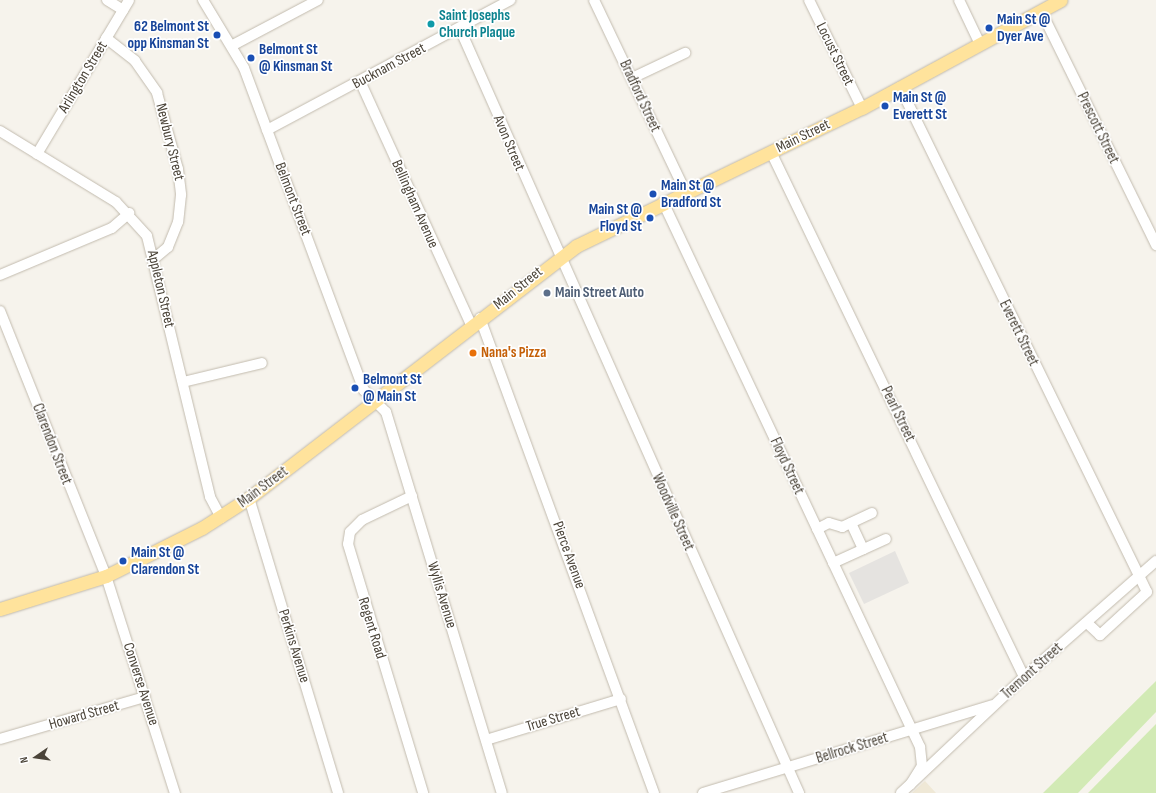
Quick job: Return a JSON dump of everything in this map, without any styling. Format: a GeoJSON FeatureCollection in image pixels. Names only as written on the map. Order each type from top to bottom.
{"type":"FeatureCollection","features":[{"type":"Feature","properties":{"kind":"main road","name":"Main Street"},"geometry":{"type":"LineString","coordinates":[[1,607],[106,576],[170,547],[220,518],[249,498],[558,257],[685,191],[771,152],[862,108],[1061,0]]}},
{"type":"Feature","properties":{"kind":"street"},"geometry":{"type":"LineString","coordinates":[[107,0],[123,10]]}},
{"type":"Feature","properties":{"kind":"street","name":"Arlington Street"},"geometry":{"type":"LineString","coordinates":[[37,154],[129,0]]}},
{"type":"Feature","properties":{"kind":"street","name":"Belmont Street"},"geometry":{"type":"LineString","coordinates":[[203,0],[233,45],[267,130],[363,389],[374,402]]}},
{"type":"Feature","properties":{"kind":"street"},"geometry":{"type":"LineString","coordinates":[[233,45],[318,0]]}},
{"type":"Feature","properties":{"kind":"street","name":"Bucknam Street"},"geometry":{"type":"LineString","coordinates":[[267,130],[460,29],[510,0]]}},
{"type":"Feature","properties":{"kind":"street","name":"Bradford Street"},"geometry":{"type":"LineString","coordinates":[[594,0],[685,191]]}},
{"type":"Feature","properties":{"kind":"street","name":"Locust Street"},"geometry":{"type":"LineString","coordinates":[[809,0],[862,108]]}},
{"type":"Feature","properties":{"kind":"street"},"geometry":{"type":"LineString","coordinates":[[959,0],[980,44]]}},
{"type":"Feature","properties":{"kind":"street","name":"Prescott Street"},"geometry":{"type":"LineString","coordinates":[[1040,11],[1153,233],[1156,245]]}},
{"type":"Feature","properties":{"kind":"street","name":"Avon Street"},"geometry":{"type":"LineString","coordinates":[[460,29],[558,257]]}},
{"type":"Feature","properties":{"kind":"street","name":"Newbury Street"},"geometry":{"type":"LineString","coordinates":[[106,38],[135,61],[157,93],[178,170],[178,222],[168,247],[155,258]]}},
{"type":"Feature","properties":{"kind":"street"},"geometry":{"type":"LineString","coordinates":[[632,78],[685,54]]}},
{"type":"Feature","properties":{"kind":"street","name":"Bellingham Avenue"},"geometry":{"type":"LineString","coordinates":[[360,81],[476,322]]}},
{"type":"Feature","properties":{"kind":"street","name":"Everett Street"},"geometry":{"type":"LineString","coordinates":[[900,87],[1137,578],[1147,592],[1100,635],[1087,623]]}},
{"type":"Feature","properties":{"kind":"street","name":"Appleton Street"},"geometry":{"type":"LineString","coordinates":[[0,132],[129,213],[147,236],[155,258],[210,497],[220,518]]}},
{"type":"Feature","properties":{"kind":"street","name":"Pearl Street"},"geometry":{"type":"LineString","coordinates":[[771,152],[1024,677]]}},
{"type":"Feature","properties":{"kind":"street","name":"Floyd Street"},"geometry":{"type":"LineString","coordinates":[[663,202],[912,730]]}},
{"type":"Feature","properties":{"kind":"street"},"geometry":{"type":"LineString","coordinates":[[0,275],[112,228],[129,213]]}},
{"type":"Feature","properties":{"kind":"street","name":"Woodville Street"},"geometry":{"type":"LineString","coordinates":[[558,257],[788,768]]}},
{"type":"Feature","properties":{"kind":"street","name":"Clarendon Street"},"geometry":{"type":"LineString","coordinates":[[0,311],[106,576]]}},
{"type":"Feature","properties":{"kind":"street","name":"Pierce Avenue"},"geometry":{"type":"LineString","coordinates":[[476,322],[621,700],[654,793]]}},
{"type":"Feature","properties":{"kind":"street"},"geometry":{"type":"LineString","coordinates":[[183,382],[262,363]]}},
{"type":"Feature","properties":{"kind":"street","name":"Wyllis Avenue"},"geometry":{"type":"LineString","coordinates":[[374,402],[386,412],[502,793]]}},
{"type":"Feature","properties":{"kind":"street","name":"Regent Road"},"geometry":{"type":"LineString","coordinates":[[412,496],[362,520],[350,532],[348,544],[423,793]]}},
{"type":"Feature","properties":{"kind":"street","name":"Perkins Avenue"},"geometry":{"type":"LineString","coordinates":[[249,498],[338,793]]}},
{"type":"Feature","properties":{"kind":"street"},"geometry":{"type":"LineString","coordinates":[[817,528],[829,523],[838,528],[872,513]]}},
{"type":"Feature","properties":{"kind":"street"},"geometry":{"type":"LineString","coordinates":[[851,523],[864,549]]}},
{"type":"Feature","properties":{"kind":"street"},"geometry":{"type":"LineString","coordinates":[[833,563],[886,538]]}},
{"type":"Feature","properties":{"kind":"street","name":"Tremont Street"},"geometry":{"type":"LineString","coordinates":[[901,793],[1024,677],[1156,561]]}},
{"type":"Feature","properties":{"kind":"street","name":"Converse Avenue"},"geometry":{"type":"LineString","coordinates":[[106,576],[175,793]]}},
{"type":"Feature","properties":{"kind":"street","name":"Howard Street"},"geometry":{"type":"LineString","coordinates":[[0,739],[145,697]]}},
{"type":"Feature","properties":{"kind":"street","name":"True Street"},"geometry":{"type":"LineString","coordinates":[[486,740],[621,700]]}},
{"type":"Feature","properties":{"kind":"street","name":"Bellrock Street"},"geometry":{"type":"LineString","coordinates":[[703,793],[984,709],[999,701]]}},
{"type":"Feature","properties":{"kind":"street","name":"Tremont Street"},"geometry":{"type":"LineString","coordinates":[[910,785],[924,758],[912,730]]}},
{"type":"Feature","properties":{"kind":"street"},"geometry":{"type":"LineString","coordinates":[[788,768],[799,793]]}},
{"type":"Feature","properties":{"kind":"shaded area"},"geometry":{"type":"Polygon","coordinates":[[[895,551],[909,583],[864,604],[849,573],[895,551]]]}},
{"type":"Feature","properties":{"kind":"shaded area"},"geometry":{"type":"Polygon","coordinates":[[[925,781],[936,793],[912,793],[925,781]]]}},
{"type":"Feature","properties":{"kind":"green space"},"geometry":{"type":"Polygon","coordinates":[[[1156,681],[1156,712],[1078,793],[1043,793],[1156,681]]]}},
{"type":"Feature","properties":{"kind":"green space"},"geometry":{"type":"Polygon","coordinates":[[[1156,724],[1156,793],[1088,793],[1156,724]]]}},
{"type":"Feature","properties":{"kind":"place","name":"Saint Josephs Church Plaque"},"geometry":{"type":"Point","coordinates":[431,24]}},
{"type":"Feature","properties":{"kind":"place","name":"Main St @ Dyer Ave"},"geometry":{"type":"Point","coordinates":[989,28]}},
{"type":"Feature","properties":{"kind":"place","name":"62 Belmont St opp Kinsman St"},"geometry":{"type":"Point","coordinates":[217,35]}},
{"type":"Feature","properties":{"kind":"place","name":"Belmont St @ Kinsman St"},"geometry":{"type":"Point","coordinates":[251,58]}},
{"type":"Feature","properties":{"kind":"place","name":"Main St @ Everett St"},"geometry":{"type":"Point","coordinates":[885,106]}},
{"type":"Feature","properties":{"kind":"place","name":"Main St @ Bradford St"},"geometry":{"type":"Point","coordinates":[653,194]}},
{"type":"Feature","properties":{"kind":"place","name":"Main St @ Floyd St"},"geometry":{"type":"Point","coordinates":[650,218]}},
{"type":"Feature","properties":{"kind":"place","name":"Main Street Auto"},"geometry":{"type":"Point","coordinates":[547,293]}},
{"type":"Feature","properties":{"kind":"place","name":"Nana's Pizza"},"geometry":{"type":"Point","coordinates":[473,353]}},
{"type":"Feature","properties":{"kind":"place","name":"Belmont St @ Main St"},"geometry":{"type":"Point","coordinates":[355,388]}},
{"type":"Feature","properties":{"kind":"place","name":"Main St @ Clarendon St"},"geometry":{"type":"Point","coordinates":[123,561]}}]}
